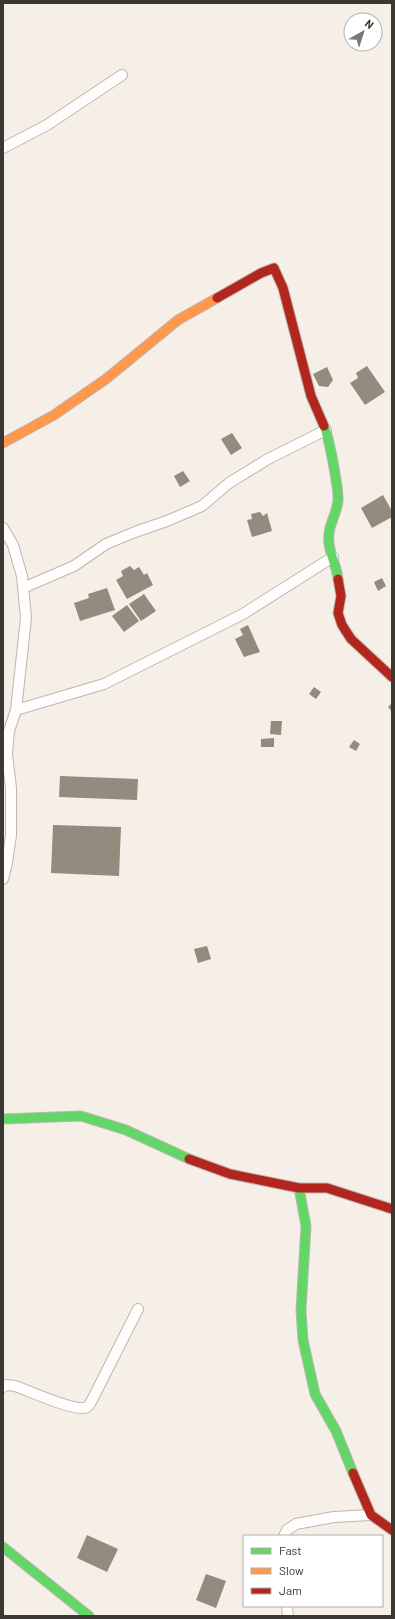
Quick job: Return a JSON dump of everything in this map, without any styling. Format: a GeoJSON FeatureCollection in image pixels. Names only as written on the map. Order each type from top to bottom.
{"type":"FeatureCollection","features":[{"type":"Feature","properties":{"kind":"street"},"geometry":{"type":"LineString","coordinates":[[3,148],[47,125],[122,75]]}},
{"type":"Feature","properties":{"kind":"street"},"geometry":{"type":"LineString","coordinates":[[3,443],[54,415],[106,379],[178,320],[261,273],[274,268],[283,288],[311,396],[326,430],[336,481],[338,501],[328,527],[329,544],[338,569],[341,596],[338,613],[342,625],[351,639],[392,677]]}},
{"type":"Feature","properties":{"kind":"street"},"geometry":{"type":"LineString","coordinates":[[23,588],[74,566],[106,544],[173,519],[202,506],[229,483],[268,459],[326,430]]}},
{"type":"Feature","properties":{"kind":"street"},"geometry":{"type":"LineString","coordinates":[[3,528],[13,545],[22,576],[26,618],[16,710],[9,731],[7,754],[11,788],[11,835],[3,878]]}},
{"type":"Feature","properties":{"kind":"street"},"geometry":{"type":"LineString","coordinates":[[16,710],[104,684],[243,614],[333,557]]}},
{"type":"Feature","properties":{"kind":"street"},"geometry":{"type":"LineString","coordinates":[[3,1119],[81,1116],[126,1130],[182,1157],[230,1174],[299,1188],[327,1188],[392,1209]]}},
{"type":"Feature","properties":{"kind":"street"},"geometry":{"type":"LineString","coordinates":[[299,1188],[306,1226],[301,1310],[303,1340],[307,1360],[317,1399],[336,1431],[371,1516]]}},
{"type":"Feature","properties":{"kind":"street"},"geometry":{"type":"LineString","coordinates":[[3,1387],[7,1385],[15,1386],[59,1403],[83,1408],[87,1406],[92,1402],[138,1309]]}},
{"type":"Feature","properties":{"kind":"street"},"geometry":{"type":"LineString","coordinates":[[285,1535],[288,1530],[296,1524],[334,1516],[371,1516],[392,1530]]}},
{"type":"Feature","properties":{"kind":"street"},"geometry":{"type":"LineString","coordinates":[[3,1547],[89,1616]]}},
{"type":"Feature","properties":{"kind":"building"},"geometry":{"type":"Polygon","coordinates":[[[367,366],[385,392],[365,405],[350,383],[358,378],[356,373],[367,366]]]}},
{"type":"Feature","properties":{"kind":"building"},"geometry":{"type":"Polygon","coordinates":[[[327,367],[333,380],[328,387],[319,386],[313,374],[327,367]]]}},
{"type":"Feature","properties":{"kind":"building"},"geometry":{"type":"Polygon","coordinates":[[[232,433],[242,448],[231,455],[221,439],[232,433]]]}},
{"type":"Feature","properties":{"kind":"building"},"geometry":{"type":"Polygon","coordinates":[[[183,471],[190,481],[180,487],[174,476],[183,471]]]}},
{"type":"Feature","properties":{"kind":"building"},"geometry":{"type":"Polygon","coordinates":[[[383,495],[392,511],[392,517],[372,528],[361,508],[383,495]]]}},
{"type":"Feature","properties":{"kind":"building"},"geometry":{"type":"Polygon","coordinates":[[[260,512],[263,516],[267,513],[272,531],[252,537],[247,520],[252,519],[251,514],[260,512]]]}},
{"type":"Feature","properties":{"kind":"building"},"geometry":{"type":"Polygon","coordinates":[[[130,566],[134,570],[139,567],[144,575],[147,573],[153,585],[127,599],[116,580],[123,576],[121,571],[130,566]]]}},
{"type":"Feature","properties":{"kind":"building"},"geometry":{"type":"Polygon","coordinates":[[[382,578],[386,586],[378,591],[374,582],[382,578]]]}},
{"type":"Feature","properties":{"kind":"building"},"geometry":{"type":"Polygon","coordinates":[[[107,588],[115,610],[80,621],[74,603],[89,598],[88,594],[107,588]]]}},
{"type":"Feature","properties":{"kind":"building"},"geometry":{"type":"Polygon","coordinates":[[[144,594],[156,611],[141,621],[129,604],[144,594]]]}},
{"type":"Feature","properties":{"kind":"building"},"geometry":{"type":"Polygon","coordinates":[[[127,605],[139,621],[124,632],[112,616],[127,605]]]}},
{"type":"Feature","properties":{"kind":"building"},"geometry":{"type":"Polygon","coordinates":[[[248,625],[260,652],[244,657],[235,639],[243,635],[240,629],[248,625]]]}},
{"type":"Feature","properties":{"kind":"building"},"geometry":{"type":"Polygon","coordinates":[[[314,687],[321,692],[316,699],[309,694],[314,687]]]}},
{"type":"Feature","properties":{"kind":"building"},"geometry":{"type":"Polygon","coordinates":[[[392,703],[392,712],[388,707],[392,703]]]}},
{"type":"Feature","properties":{"kind":"building"},"geometry":{"type":"Polygon","coordinates":[[[271,721],[282,721],[281,735],[270,734],[271,721]]]}},
{"type":"Feature","properties":{"kind":"building"},"geometry":{"type":"Polygon","coordinates":[[[274,738],[274,747],[261,747],[261,739],[274,738]]]}},
{"type":"Feature","properties":{"kind":"building"},"geometry":{"type":"Polygon","coordinates":[[[354,740],[360,744],[356,751],[349,747],[354,740]]]}},
{"type":"Feature","properties":{"kind":"building"},"geometry":{"type":"Polygon","coordinates":[[[60,776],[138,779],[137,800],[59,797],[60,776]]]}},
{"type":"Feature","properties":{"kind":"building"},"geometry":{"type":"Polygon","coordinates":[[[53,825],[121,827],[119,876],[51,873],[53,825]]]}},
{"type":"Feature","properties":{"kind":"building"},"geometry":{"type":"Polygon","coordinates":[[[207,946],[211,959],[198,963],[194,949],[207,946]]]}},
{"type":"Feature","properties":{"kind":"building"},"geometry":{"type":"Polygon","coordinates":[[[87,1535],[118,1549],[107,1572],[77,1558],[87,1535]]]}},
{"type":"Feature","properties":{"kind":"building"},"geometry":{"type":"Polygon","coordinates":[[[206,1574],[226,1581],[216,1608],[196,1600],[206,1574]]]}},
{"type":"Feature","properties":{"kind":"traffic: fast"},"geometry":{"type":"LineString","coordinates":[[324,426],[331,451],[338,495],[337,507],[329,532],[330,548],[338,579]]}},
{"type":"Feature","properties":{"kind":"traffic: fast"},"geometry":{"type":"LineString","coordinates":[[3,1119],[81,1116],[126,1130],[189,1159]]}},
{"type":"Feature","properties":{"kind":"traffic: fast"},"geometry":{"type":"LineString","coordinates":[[299,1188],[306,1226],[301,1310],[303,1340],[315,1394],[336,1431],[353,1473]]}},
{"type":"Feature","properties":{"kind":"traffic: fast"},"geometry":{"type":"LineString","coordinates":[[3,1547],[89,1616]]}},
{"type":"Feature","properties":{"kind":"traffic: slow"},"geometry":{"type":"LineString","coordinates":[[3,443],[54,415],[106,379],[178,320],[217,298]]}},
{"type":"Feature","properties":{"kind":"traffic: jam"},"geometry":{"type":"LineString","coordinates":[[217,298],[261,273],[274,268],[283,288],[311,396],[324,426]]}},
{"type":"Feature","properties":{"kind":"traffic: jam"},"geometry":{"type":"LineString","coordinates":[[338,579],[341,596],[338,613],[342,625],[351,639],[392,677]]}},
{"type":"Feature","properties":{"kind":"traffic: jam"},"geometry":{"type":"LineString","coordinates":[[189,1159],[230,1174],[299,1188],[327,1188],[392,1209]]}},
{"type":"Feature","properties":{"kind":"traffic: jam"},"geometry":{"type":"LineString","coordinates":[[353,1473],[371,1515],[392,1530]]}}]}
